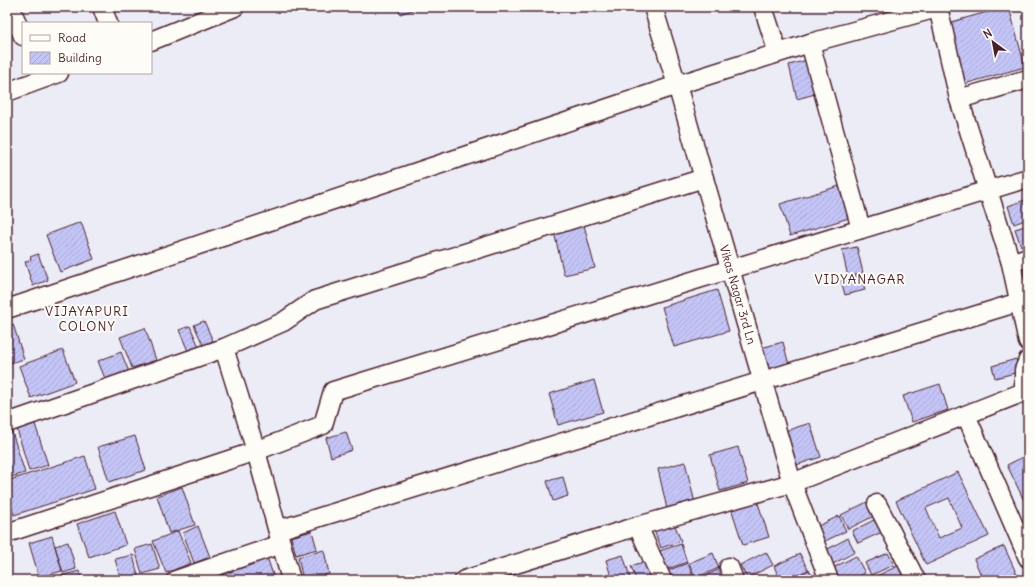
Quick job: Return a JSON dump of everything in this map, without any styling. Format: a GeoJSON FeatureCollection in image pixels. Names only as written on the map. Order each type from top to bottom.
{"type":"FeatureCollection","features":[{"type":"Feature","properties":{"kind":"street"},"geometry":{"type":"LineString","coordinates":[[10,7],[22,34]]}},
{"type":"Feature","properties":{"kind":"street"},"geometry":{"type":"LineString","coordinates":[[102,7],[108,22]]}},
{"type":"Feature","properties":{"kind":"street"},"geometry":{"type":"LineString","coordinates":[[152,40],[198,14],[235,7]]}},
{"type":"Feature","properties":{"kind":"street","name":"Vikas Nagar 3rd Ln"},"geometry":{"type":"LineString","coordinates":[[653,7],[792,483],[830,580]]}},
{"type":"Feature","properties":{"kind":"street"},"geometry":{"type":"LineString","coordinates":[[763,7],[778,53]]}},
{"type":"Feature","properties":{"kind":"street"},"geometry":{"type":"LineString","coordinates":[[7,309],[677,85],[810,43],[939,7],[959,98],[1011,263],[1028,342]]}},
{"type":"Feature","properties":{"kind":"street"},"geometry":{"type":"LineString","coordinates":[[810,43],[861,229]]}},
{"type":"Feature","properties":{"kind":"street"},"geometry":{"type":"LineString","coordinates":[[7,92],[47,75]]}},
{"type":"Feature","properties":{"kind":"street"},"geometry":{"type":"LineString","coordinates":[[959,98],[1028,79]]}},
{"type":"Feature","properties":{"kind":"street"},"geometry":{"type":"LineString","coordinates":[[7,423],[224,348],[283,322],[315,300],[704,178]]}},
{"type":"Feature","properties":{"kind":"street"},"geometry":{"type":"LineString","coordinates":[[7,533],[256,451],[323,425],[334,391],[1028,178]]}},
{"type":"Feature","properties":{"kind":"street"},"geometry":{"type":"LineString","coordinates":[[1011,263],[1028,257]]}},
{"type":"Feature","properties":{"kind":"street"},"geometry":{"type":"LineString","coordinates":[[176,580],[280,537],[762,380],[1019,302]]}},
{"type":"Feature","properties":{"kind":"street"},"geometry":{"type":"LineString","coordinates":[[224,348],[256,451],[291,580]]}},
{"type":"Feature","properties":{"kind":"street"},"geometry":{"type":"LineString","coordinates":[[464,580],[638,526],[792,483],[1024,392],[1024,370],[1028,360]]}},
{"type":"Feature","properties":{"kind":"street"},"geometry":{"type":"LineString","coordinates":[[966,415],[1028,558]]}},
{"type":"Feature","properties":{"kind":"street"},"geometry":{"type":"LineString","coordinates":[[877,504],[916,580]]}},
{"type":"Feature","properties":{"kind":"street"},"geometry":{"type":"LineString","coordinates":[[638,526],[662,580]]}},
{"type":"Feature","properties":{"kind":"building"},"geometry":{"type":"Polygon","coordinates":[[[398,7],[421,7],[400,14],[398,7]]]}},
{"type":"Feature","properties":{"kind":"building"},"geometry":{"type":"Polygon","coordinates":[[[1009,7],[1025,67],[964,84],[948,23],[1009,7]]]}},
{"type":"Feature","properties":{"kind":"building"},"geometry":{"type":"Polygon","coordinates":[[[807,60],[815,94],[797,99],[789,65],[807,60]]]}},
{"type":"Feature","properties":{"kind":"building"},"geometry":{"type":"Polygon","coordinates":[[[839,186],[849,218],[790,236],[780,204],[839,186]]]}},
{"type":"Feature","properties":{"kind":"building"},"geometry":{"type":"Polygon","coordinates":[[[1028,199],[1028,219],[1014,224],[1008,206],[1028,199]]]}},
{"type":"Feature","properties":{"kind":"building"},"geometry":{"type":"Polygon","coordinates":[[[81,222],[94,259],[60,272],[46,235],[81,222]]]}},
{"type":"Feature","properties":{"kind":"building"},"geometry":{"type":"Polygon","coordinates":[[[584,225],[595,268],[564,275],[554,232],[584,225]]]}},
{"type":"Feature","properties":{"kind":"building"},"geometry":{"type":"Polygon","coordinates":[[[1028,225],[1028,243],[1021,246],[1015,229],[1028,225]]]}},
{"type":"Feature","properties":{"kind":"building"},"geometry":{"type":"Polygon","coordinates":[[[857,247],[863,273],[848,277],[842,250],[857,247]]]}},
{"type":"Feature","properties":{"kind":"building"},"geometry":{"type":"Polygon","coordinates":[[[38,254],[48,280],[33,286],[25,262],[31,260],[30,257],[38,254]]]}},
{"type":"Feature","properties":{"kind":"building"},"geometry":{"type":"Polygon","coordinates":[[[861,275],[865,290],[845,295],[841,280],[861,275]]]}},
{"type":"Feature","properties":{"kind":"building"},"geometry":{"type":"Polygon","coordinates":[[[717,290],[729,331],[674,347],[662,307],[717,290]]]}},
{"type":"Feature","properties":{"kind":"building"},"geometry":{"type":"Polygon","coordinates":[[[204,321],[213,341],[203,345],[194,325],[204,321]]]}},
{"type":"Feature","properties":{"kind":"building"},"geometry":{"type":"Polygon","coordinates":[[[13,324],[24,359],[7,364],[7,326],[13,324]]]}},
{"type":"Feature","properties":{"kind":"building"},"geometry":{"type":"Polygon","coordinates":[[[190,326],[199,347],[188,351],[179,330],[190,326]]]}},
{"type":"Feature","properties":{"kind":"building"},"geometry":{"type":"Polygon","coordinates":[[[145,328],[156,360],[132,368],[120,337],[145,328]]]}},
{"type":"Feature","properties":{"kind":"building"},"geometry":{"type":"Polygon","coordinates":[[[783,342],[789,365],[763,371],[757,349],[783,342]]]}},
{"type":"Feature","properties":{"kind":"building"},"geometry":{"type":"Polygon","coordinates":[[[63,350],[75,382],[31,398],[19,366],[63,350]]]}},
{"type":"Feature","properties":{"kind":"building"},"geometry":{"type":"Polygon","coordinates":[[[121,352],[129,372],[106,381],[98,361],[121,352]]]}},
{"type":"Feature","properties":{"kind":"building"},"geometry":{"type":"Polygon","coordinates":[[[1016,359],[1019,372],[995,378],[992,366],[1016,359]]]}},
{"type":"Feature","properties":{"kind":"building"},"geometry":{"type":"Polygon","coordinates":[[[594,380],[603,412],[558,425],[549,394],[594,380]]]}},
{"type":"Feature","properties":{"kind":"building"},"geometry":{"type":"Polygon","coordinates":[[[940,384],[948,410],[912,422],[903,396],[940,384]]]}},
{"type":"Feature","properties":{"kind":"building"},"geometry":{"type":"Polygon","coordinates":[[[810,423],[821,457],[790,467],[779,433],[810,423]]]}},
{"type":"Feature","properties":{"kind":"building"},"geometry":{"type":"Polygon","coordinates":[[[35,424],[48,465],[29,471],[17,429],[35,424]]]}},
{"type":"Feature","properties":{"kind":"building"},"geometry":{"type":"Polygon","coordinates":[[[12,432],[25,473],[7,478],[7,434],[12,432]]]}},
{"type":"Feature","properties":{"kind":"building"},"geometry":{"type":"Polygon","coordinates":[[[346,432],[352,450],[331,457],[326,438],[346,432]]]}},
{"type":"Feature","properties":{"kind":"building"},"geometry":{"type":"Polygon","coordinates":[[[135,436],[146,470],[109,482],[98,447],[135,436]]]}},
{"type":"Feature","properties":{"kind":"building"},"geometry":{"type":"Polygon","coordinates":[[[738,447],[748,483],[720,491],[710,455],[738,447]]]}},
{"type":"Feature","properties":{"kind":"building"},"geometry":{"type":"Polygon","coordinates":[[[1027,455],[1028,459],[1028,509],[1007,465],[1027,455]]]}},
{"type":"Feature","properties":{"kind":"building"},"geometry":{"type":"Polygon","coordinates":[[[85,456],[95,489],[14,515],[7,492],[7,481],[85,456]]]}},
{"type":"Feature","properties":{"kind":"building"},"geometry":{"type":"Polygon","coordinates":[[[685,462],[695,503],[667,509],[658,469],[685,462]]]}},
{"type":"Feature","properties":{"kind":"building"},"geometry":{"type":"Polygon","coordinates":[[[958,472],[989,536],[926,565],[896,501],[958,472]],[[949,498],[926,508],[939,538],[962,528],[949,498]]]}},
{"type":"Feature","properties":{"kind":"building"},"geometry":{"type":"Polygon","coordinates":[[[563,477],[568,496],[553,501],[547,481],[563,477]]]}},
{"type":"Feature","properties":{"kind":"building"},"geometry":{"type":"Polygon","coordinates":[[[182,487],[195,525],[169,533],[157,496],[182,487]]]}},
{"type":"Feature","properties":{"kind":"building"},"geometry":{"type":"Polygon","coordinates":[[[757,500],[769,537],[743,545],[731,508],[757,500]]]}},
{"type":"Feature","properties":{"kind":"building"},"geometry":{"type":"Polygon","coordinates":[[[867,502],[874,516],[848,529],[841,515],[867,502]]]}},
{"type":"Feature","properties":{"kind":"building"},"geometry":{"type":"Polygon","coordinates":[[[115,511],[126,545],[89,557],[77,524],[115,511]]]}},
{"type":"Feature","properties":{"kind":"building"},"geometry":{"type":"Polygon","coordinates":[[[839,516],[846,531],[821,543],[814,528],[839,516]]]}},
{"type":"Feature","properties":{"kind":"building"},"geometry":{"type":"Polygon","coordinates":[[[876,519],[882,532],[858,543],[852,531],[876,519]]]}},
{"type":"Feature","properties":{"kind":"building"},"geometry":{"type":"Polygon","coordinates":[[[674,523],[681,541],[661,548],[654,530],[674,523]]]}},
{"type":"Feature","properties":{"kind":"building"},"geometry":{"type":"Polygon","coordinates":[[[198,526],[210,557],[194,563],[183,533],[198,526]]]}},
{"type":"Feature","properties":{"kind":"building"},"geometry":{"type":"Polygon","coordinates":[[[178,531],[191,563],[166,573],[153,541],[178,531]]]}},
{"type":"Feature","properties":{"kind":"building"},"geometry":{"type":"Polygon","coordinates":[[[312,531],[317,549],[296,555],[291,537],[312,531]]]}},
{"type":"Feature","properties":{"kind":"building"},"geometry":{"type":"Polygon","coordinates":[[[52,536],[62,571],[39,577],[29,543],[52,536]]]}},
{"type":"Feature","properties":{"kind":"building"},"geometry":{"type":"Polygon","coordinates":[[[848,538],[855,552],[833,564],[826,550],[848,538]]]}},
{"type":"Feature","properties":{"kind":"building"},"geometry":{"type":"Polygon","coordinates":[[[68,542],[76,569],[63,573],[55,546],[68,542]]]}},
{"type":"Feature","properties":{"kind":"building"},"geometry":{"type":"Polygon","coordinates":[[[152,544],[160,569],[142,574],[135,549],[152,544]]]}},
{"type":"Feature","properties":{"kind":"building"},"geometry":{"type":"Polygon","coordinates":[[[681,544],[687,562],[665,570],[659,551],[681,544]]]}},
{"type":"Feature","properties":{"kind":"building"},"geometry":{"type":"Polygon","coordinates":[[[1004,546],[1017,575],[1007,580],[983,580],[974,559],[1004,546]]]}},
{"type":"Feature","properties":{"kind":"building"},"geometry":{"type":"Polygon","coordinates":[[[324,550],[329,574],[303,580],[298,557],[324,550]]]}},
{"type":"Feature","properties":{"kind":"building"},"geometry":{"type":"Polygon","coordinates":[[[766,552],[773,565],[747,578],[740,565],[766,552]]]}},
{"type":"Feature","properties":{"kind":"building"},"geometry":{"type":"Polygon","coordinates":[[[713,553],[719,568],[695,578],[689,563],[713,553]]]}},
{"type":"Feature","properties":{"kind":"building"},"geometry":{"type":"Polygon","coordinates":[[[888,553],[894,565],[871,575],[865,563],[888,553]]]}},
{"type":"Feature","properties":{"kind":"building"},"geometry":{"type":"Polygon","coordinates":[[[800,554],[808,570],[787,580],[780,580],[774,566],[800,554]]]}},
{"type":"Feature","properties":{"kind":"building"},"geometry":{"type":"Polygon","coordinates":[[[133,555],[139,580],[121,580],[115,559],[133,555]]]}},
{"type":"Feature","properties":{"kind":"building"},"geometry":{"type":"Polygon","coordinates":[[[623,555],[631,580],[612,580],[606,560],[623,555]]]}},
{"type":"Feature","properties":{"kind":"building"},"geometry":{"type":"Polygon","coordinates":[[[856,556],[865,573],[852,580],[837,580],[831,569],[856,556]]]}},
{"type":"Feature","properties":{"kind":"building"},"geometry":{"type":"Polygon","coordinates":[[[267,557],[274,578],[269,580],[220,580],[218,574],[267,557]]]}},
{"type":"Feature","properties":{"kind":"building"},"geometry":{"type":"Polygon","coordinates":[[[649,560],[655,578],[648,580],[636,580],[631,566],[649,560]]]}},
{"type":"Feature","properties":{"kind":"building"},"geometry":{"type":"Polygon","coordinates":[[[688,563],[694,580],[667,580],[664,572],[688,563]]]}},
{"type":"Feature","properties":{"kind":"building"},"geometry":{"type":"Polygon","coordinates":[[[898,566],[904,580],[870,579],[898,566]]]}},
{"type":"Feature","properties":{"kind":"building"},"geometry":{"type":"Polygon","coordinates":[[[723,568],[728,580],[695,580],[723,568]]]}},
{"type":"Feature","properties":{"kind":"building"},"geometry":{"type":"Polygon","coordinates":[[[809,570],[814,580],[790,580],[809,570]]]}},
{"type":"Feature","properties":{"kind":"building"},"geometry":{"type":"Polygon","coordinates":[[[79,571],[82,580],[53,580],[53,578],[79,571]]]}},
{"type":"Feature","properties":{"kind":"building"},"geometry":{"type":"Polygon","coordinates":[[[218,576],[220,580],[205,580],[218,576]]]}},
{"type":"Feature","properties":{"kind":"district","name":"VIDYANAGAR"},"geometry":{"type":"Point","coordinates":[860,279]}},
{"type":"Feature","properties":{"kind":"district","name":"VIJAYAPURI COLONY"},"geometry":{"type":"Point","coordinates":[87,318]}}]}
